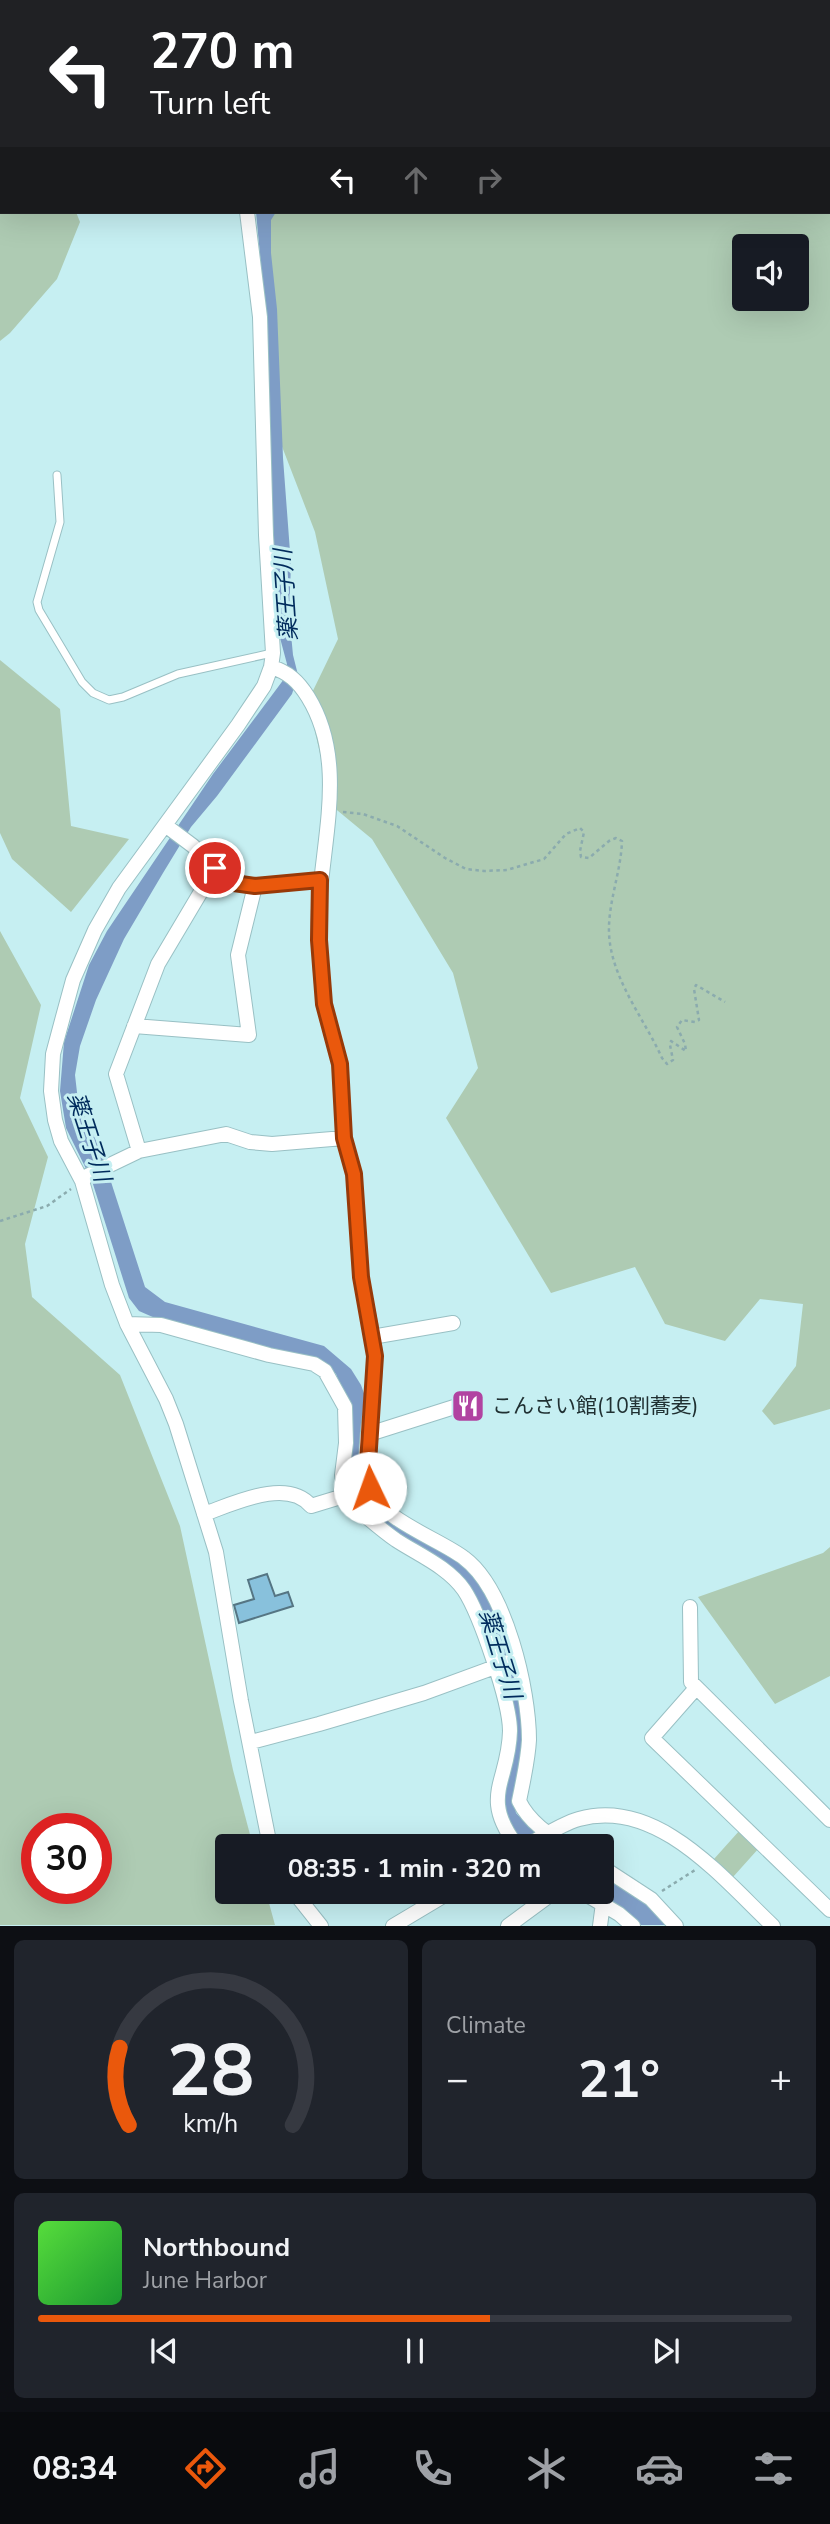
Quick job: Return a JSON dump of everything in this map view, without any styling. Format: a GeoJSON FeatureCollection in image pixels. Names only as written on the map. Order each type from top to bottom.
{"type":"FeatureCollection","features":[{"type":"Feature","properties":{"kind":"street"},"geometry":{"type":"LineString","coordinates":[[247,214],[260,317],[266,549],[276,664],[238,725],[119,888],[95,930],[73,980],[53,1054],[51,1091],[61,1141],[85,1178],[99,1245],[127,1324],[176,1424],[216,1552],[241,1700],[268,1834]]}},
{"type":"Feature","properties":{"kind":"street"},"geometry":{"type":"LineString","coordinates":[[276,664],[302,687],[315,708],[323,731],[329,764],[329,811],[320,880],[319,940],[323,991],[340,1064],[344,1138],[354,1174],[361,1277],[375,1356],[369,1434],[370,1488],[374,1498],[405,1523],[464,1558],[477,1570],[495,1599],[517,1659],[528,1714],[529,1743],[519,1801],[529,1816],[547,1834],[578,1819],[613,1815],[653,1825],[685,1844],[773,1926]]}},
{"type":"Feature","properties":{"kind":"street"},"geometry":{"type":"LineString","coordinates":[[165,825],[193,846],[227,882],[255,886],[320,880]]}},
{"type":"Feature","properties":{"kind":"street"},"geometry":{"type":"LineString","coordinates":[[139,1151],[116,1074],[158,964],[215,868]]}},
{"type":"Feature","properties":{"kind":"street"},"geometry":{"type":"LineString","coordinates":[[134,1026],[250,1035],[238,955],[255,886]]}},
{"type":"Feature","properties":{"kind":"street"},"geometry":{"type":"LineString","coordinates":[[85,1178],[139,1151],[226,1135],[250,1142],[272,1143],[344,1138]]}},
{"type":"Feature","properties":{"kind":"street"},"geometry":{"type":"LineString","coordinates":[[372,1337],[453,1323]]}},
{"type":"Feature","properties":{"kind":"street"},"geometry":{"type":"LineString","coordinates":[[127,1324],[161,1325],[269,1355],[314,1364],[332,1380],[345,1407],[346,1443],[342,1475],[346,1496],[394,1539],[452,1575],[475,1609],[507,1706],[509,1751],[496,1798],[499,1816],[508,1834]]}},
{"type":"Feature","properties":{"kind":"street"},"geometry":{"type":"LineString","coordinates":[[369,1434],[470,1402]]}},
{"type":"Feature","properties":{"kind":"street"},"geometry":{"type":"LineString","coordinates":[[345,1407],[372,1403]]}},
{"type":"Feature","properties":{"kind":"street"},"geometry":{"type":"LineString","coordinates":[[204,1514],[266,1493],[284,1493],[305,1499],[311,1506],[370,1488]]}},
{"type":"Feature","properties":{"kind":"street"},"geometry":{"type":"LineString","coordinates":[[394,1539],[405,1523]]}},
{"type":"Feature","properties":{"kind":"street"},"geometry":{"type":"LineString","coordinates":[[475,1609],[495,1599]]}},
{"type":"Feature","properties":{"kind":"street"},"geometry":{"type":"LineString","coordinates":[[690,1607],[691,1682],[830,1820]]}},
{"type":"Feature","properties":{"kind":"street"},"geometry":{"type":"LineString","coordinates":[[251,1742],[424,1693],[517,1659]]}},
{"type":"Feature","properties":{"kind":"street"},"geometry":{"type":"LineString","coordinates":[[696,1688],[652,1738],[830,1910]]}},
{"type":"Feature","properties":{"kind":"street"},"geometry":{"type":"LineString","coordinates":[[614,1875],[651,1899],[676,1926]]}},
{"type":"Feature","properties":{"kind":"street"},"geometry":{"type":"LineString","coordinates":[[304,1904],[321,1926]]}},
{"type":"Feature","properties":{"kind":"street"},"geometry":{"type":"LineString","coordinates":[[393,1926],[430,1904]]}},
{"type":"Feature","properties":{"kind":"street"},"geometry":{"type":"LineString","coordinates":[[509,1926],[538,1904]]}},
{"type":"Feature","properties":{"kind":"street"},"geometry":{"type":"LineString","coordinates":[[600,1926],[603,1904]]}},
{"type":"Feature","properties":{"kind":"street"},"geometry":{"type":"LineString","coordinates":[[604,1904],[633,1926]]}},
{"type":"Feature","properties":{"kind":"lane"},"geometry":{"type":"LineString","coordinates":[[57,475],[60,522],[37,602],[39,610],[82,682],[93,693],[109,700],[123,697],[178,674],[276,664]]}},
{"type":"Feature","properties":{"kind":"path"},"geometry":{"type":"LineString","coordinates":[[329,811],[363,814],[397,826],[466,869],[484,871],[507,870],[544,859],[566,834],[580,828],[584,832],[581,857],[589,859],[616,838],[622,841],[609,935],[623,985],[667,1064],[673,1060],[671,1041],[686,1051],[677,1027],[682,1020],[699,1020],[694,989],[696,985],[725,1002]]}},
{"type":"Feature","properties":{"kind":"path"},"geometry":{"type":"LineString","coordinates":[[0,1221],[47,1206],[85,1178]]}},
{"type":"Feature","properties":{"kind":"path"},"geometry":{"type":"LineString","coordinates":[[651,1899],[705,1863]]}},
{"type":"Feature","properties":{"kind":"green space"},"geometry":{"type":"Polygon","coordinates":[[[0,214],[77,214],[80,222],[57,279],[0,341],[0,214]]]}},
{"type":"Feature","properties":{"kind":"green space"},"geometry":{"type":"Polygon","coordinates":[[[262,214],[830,214],[830,1409],[774,1425],[762,1411],[796,1366],[803,1304],[760,1299],[725,1341],[665,1324],[635,1267],[551,1293],[446,1118],[478,1068],[453,973],[372,839],[332,806],[308,701],[338,639],[315,532],[271,418],[262,214]]]}},
{"type":"Feature","properties":{"kind":"green space"},"geometry":{"type":"Polygon","coordinates":[[[0,660],[60,709],[71,826],[129,839],[71,912],[12,859],[0,833],[0,660]]]}},
{"type":"Feature","properties":{"kind":"green space"},"geometry":{"type":"Polygon","coordinates":[[[0,931],[41,1005],[20,1098],[48,1157],[25,1244],[32,1297],[120,1375],[180,1526],[233,1770],[250,1834],[215,1834],[215,1904],[269,1904],[275,1925],[0,1925],[0,931]]]}},
{"type":"Feature","properties":{"kind":"green space"},"geometry":{"type":"Polygon","coordinates":[[[830,1547],[830,1676],[775,1704],[698,1597],[823,1553],[830,1547]]]}},
{"type":"Feature","properties":{"kind":"green space"},"geometry":{"type":"Polygon","coordinates":[[[740,1830],[759,1848],[733,1877],[714,1859],[740,1830]]]}},
{"type":"Feature","properties":{"kind":"water","name":"薬王子川"},"geometry":{"type":"Polygon","coordinates":[[[256,214],[275,214],[271,220],[271,253],[277,309],[283,458],[291,565],[289,613],[298,675],[292,694],[191,827],[124,939],[96,1000],[80,1046],[75,1075],[78,1101],[102,1154],[145,1287],[165,1302],[324,1346],[351,1369],[365,1396],[363,1484],[367,1494],[462,1562],[486,1593],[509,1652],[523,1708],[522,1758],[513,1795],[516,1813],[538,1834],[516,1834],[500,1811],[514,1743],[471,1591],[353,1499],[350,1488],[352,1445],[342,1390],[336,1374],[326,1365],[171,1325],[139,1311],[129,1298],[92,1181],[66,1128],[60,1091],[64,1042],[89,965],[107,931],[213,774],[284,679],[287,664],[276,623],[278,581],[275,575],[264,298],[256,214]]]}},
{"type":"Feature","properties":{"kind":"water"},"geometry":{"type":"Polygon","coordinates":[[[614,1881],[649,1905],[669,1925],[641,1925],[613,1904],[614,1881]]]}},
{"type":"Feature","properties":{"kind":"building"},"geometry":{"type":"Polygon","coordinates":[[[267,1574],[275,1596],[288,1592],[293,1606],[239,1623],[234,1605],[254,1599],[248,1580],[267,1574]]]}},
{"type":"Feature","properties":{"kind":"place","name":"こんさい館(10割蕎麦)"},"geometry":{"type":"Point","coordinates":[468,1406]}},
{"type":"Feature","properties":{"kind":"route"},"geometry":{"type":"LineString","coordinates":[[215,868],[227,882],[255,886],[320,880],[318,912],[324,1004],[340,1064],[344,1138],[354,1174],[361,1277],[375,1356],[369,1434],[370,1488]]}}]}
